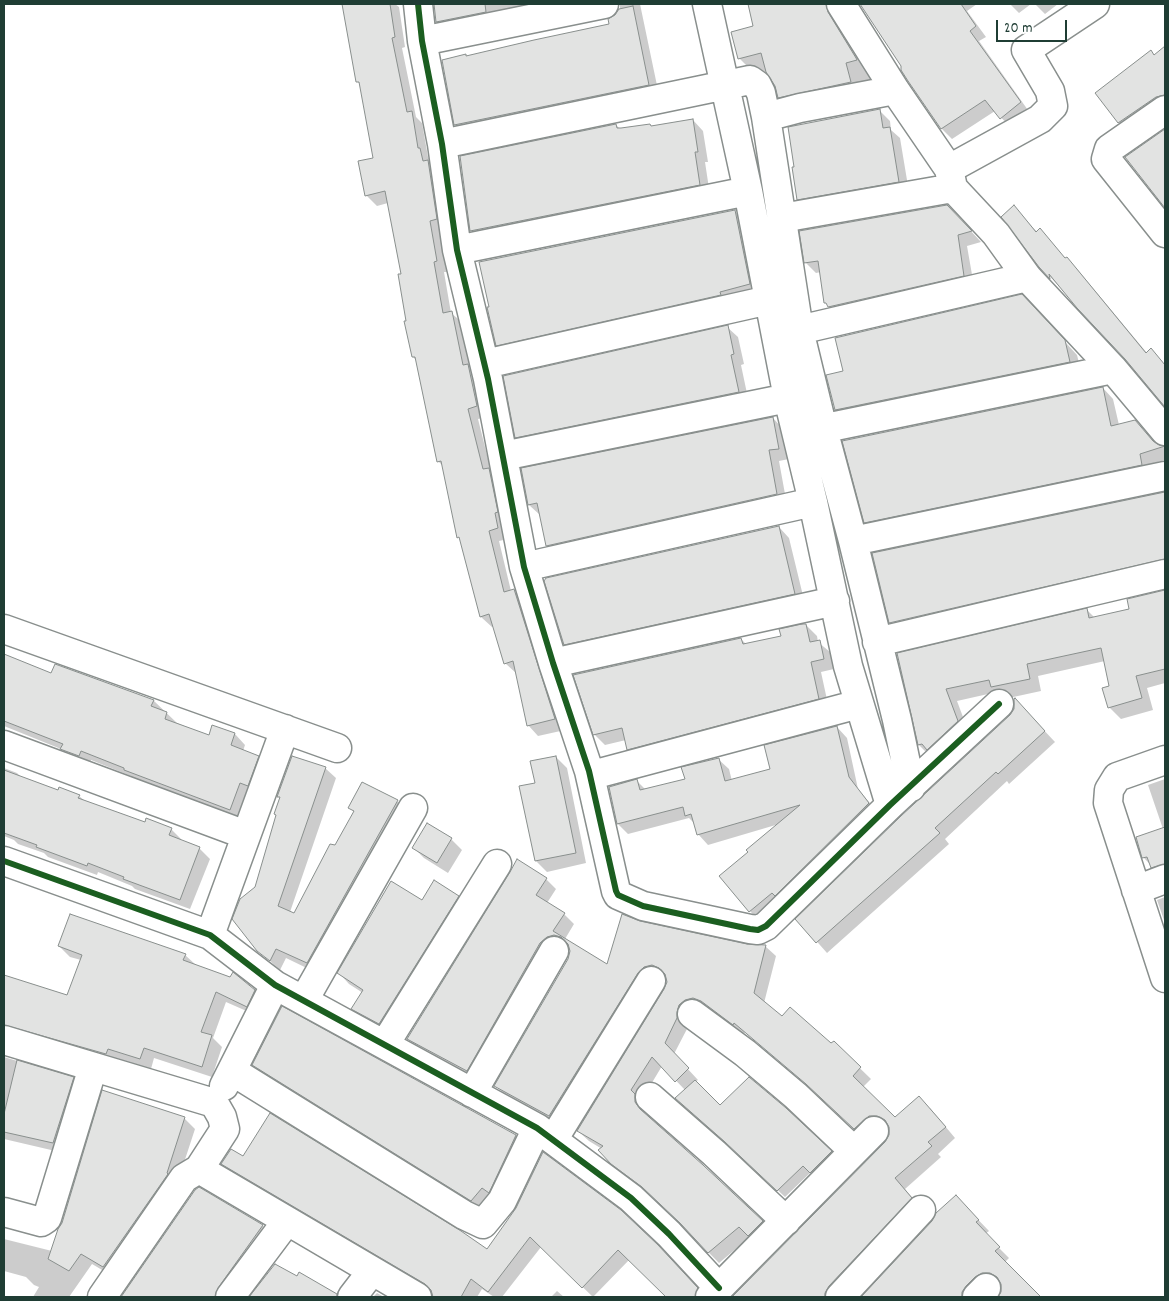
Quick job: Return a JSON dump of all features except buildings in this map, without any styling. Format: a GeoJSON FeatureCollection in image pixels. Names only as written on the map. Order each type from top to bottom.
{"type":"FeatureCollection","features":[{"type":"Feature","properties":{"kind":"street"},"geometry":{"type":"LineString","coordinates":[[418,4],[422,41],[442,144],[457,250],[485,364],[524,567],[553,664],[589,771],[618,895],[643,906],[750,929],[758,930],[766,926],[890,805],[999,704]]}},
{"type":"Feature","properties":{"kind":"street"},"geometry":{"type":"LineString","coordinates":[[422,41],[604,4]]}},
{"type":"Feature","properties":{"kind":"street"},"geometry":{"type":"LineString","coordinates":[[707,4],[748,191],[788,398],[813,502],[848,666],[890,805]]}},
{"type":"Feature","properties":{"kind":"street"},"geometry":{"type":"LineString","coordinates":[[840,4],[951,179],[996,234],[1027,277],[1113,369],[1165,431]]}},
{"type":"Feature","properties":{"kind":"street"},"geometry":{"type":"LineString","coordinates":[[782,218],[951,179],[1040,119],[1053,106],[1050,91],[1026,50],[1095,4]]}},
{"type":"Feature","properties":{"kind":"street"},"geometry":{"type":"LineString","coordinates":[[442,144],[750,80],[757,85],[762,93],[800,330],[822,429],[853,541],[911,786]]}},
{"type":"Feature","properties":{"kind":"street"},"geometry":{"type":"LineString","coordinates":[[766,117],[800,108],[895,90]]}},
{"type":"Feature","properties":{"kind":"street"},"geometry":{"type":"LineString","coordinates":[[1165,110],[1109,149],[1106,159],[1165,233]]}},
{"type":"Feature","properties":{"kind":"street"},"geometry":{"type":"LineString","coordinates":[[457,250],[748,191]]}},
{"type":"Feature","properties":{"kind":"street"},"geometry":{"type":"LineString","coordinates":[[800,330],[1027,277]]}},
{"type":"Feature","properties":{"kind":"street"},"geometry":{"type":"LineString","coordinates":[[485,364],[770,300]]}},
{"type":"Feature","properties":{"kind":"street"},"geometry":{"type":"LineString","coordinates":[[796,434],[1113,369]]}},
{"type":"Feature","properties":{"kind":"street"},"geometry":{"type":"LineString","coordinates":[[502,456],[788,398]]}},
{"type":"Feature","properties":{"kind":"street"},"geometry":{"type":"LineString","coordinates":[[853,541],[1165,476]]}},
{"type":"Feature","properties":{"kind":"street"},"geometry":{"type":"LineString","coordinates":[[524,567],[813,502]]}},
{"type":"Feature","properties":{"kind":"street"},"geometry":{"type":"LineString","coordinates":[[877,642],[1165,574]]}},
{"type":"Feature","properties":{"kind":"street"},"geometry":{"type":"LineString","coordinates":[[553,664],[835,601]]}},
{"type":"Feature","properties":{"kind":"street"},"geometry":{"type":"LineString","coordinates":[[4,629],[336,748]]}},
{"type":"Feature","properties":{"kind":"street"},"geometry":{"type":"LineString","coordinates":[[589,771],[596,774],[859,704]]}},
{"type":"Feature","properties":{"kind":"street"},"geometry":{"type":"LineString","coordinates":[[210,936],[285,729]]}},
{"type":"Feature","properties":{"kind":"street"},"geometry":{"type":"LineString","coordinates":[[4,745],[246,835]]}},
{"type":"Feature","properties":{"kind":"street"},"geometry":{"type":"LineString","coordinates":[[1165,760],[1117,777],[1109,790],[1108,803],[1165,977]]}},
{"type":"Feature","properties":{"kind":"street"},"geometry":{"type":"LineString","coordinates":[[304,1000],[413,808]]}},
{"type":"Feature","properties":{"kind":"street"},"geometry":{"type":"LineString","coordinates":[[4,861],[210,936],[275,985],[545,1134],[631,1198],[669,1234],[715,1293],[874,1131]]}},
{"type":"Feature","properties":{"kind":"street"},"geometry":{"type":"LineString","coordinates":[[385,1044],[497,864]]}},
{"type":"Feature","properties":{"kind":"street"},"geometry":{"type":"LineString","coordinates":[[1136,890],[1165,879]]}},
{"type":"Feature","properties":{"kind":"street"},"geometry":{"type":"LineString","coordinates":[[472,1093],[554,951]]}},
{"type":"Feature","properties":{"kind":"street"},"geometry":{"type":"LineString","coordinates":[[232,1071],[464,1215],[483,1224],[502,1201],[545,1134],[651,981]]}},
{"type":"Feature","properties":{"kind":"street"},"geometry":{"type":"LineString","coordinates":[[214,1103],[275,985]]}},
{"type":"Feature","properties":{"kind":"street"},"geometry":{"type":"LineString","coordinates":[[692,1014],[774,1077],[854,1151]]}},
{"type":"Feature","properties":{"kind":"street"},"geometry":{"type":"LineString","coordinates":[[5,1046],[93,1067],[214,1103],[222,1117],[225,1129],[199,1169],[184,1178],[102,1297]]}},
{"type":"Feature","properties":{"kind":"street"},"geometry":{"type":"LineString","coordinates":[[4,1212],[41,1222],[47,1218],[93,1067]]}},
{"type":"Feature","properties":{"kind":"street"},"geometry":{"type":"LineString","coordinates":[[650,1097],[714,1153],[786,1221]]}},
{"type":"Feature","properties":{"kind":"street"},"geometry":{"type":"LineString","coordinates":[[199,1169],[416,1297]]}},
{"type":"Feature","properties":{"kind":"street"},"geometry":{"type":"LineString","coordinates":[[840,1297],[921,1210]]}},
{"type":"Feature","properties":{"kind":"street"},"geometry":{"type":"LineString","coordinates":[[230,1297],[287,1221]]}},
{"type":"Feature","properties":{"kind":"street"},"geometry":{"type":"LineString","coordinates":[[352,1297],[372,1271]]}},
{"type":"Feature","properties":{"kind":"cycle path"},"geometry":{"type":"LineString","coordinates":[[418,4],[422,41],[442,144],[457,250],[488,379],[524,567],[553,663],[589,771],[618,895],[643,906],[750,929],[758,930],[766,926],[890,805],[999,704]]}},
{"type":"Feature","properties":{"kind":"cycle path"},"geometry":{"type":"LineString","coordinates":[[4,861],[210,935],[275,985],[537,1128],[631,1198],[669,1234],[719,1288]]}}]}
